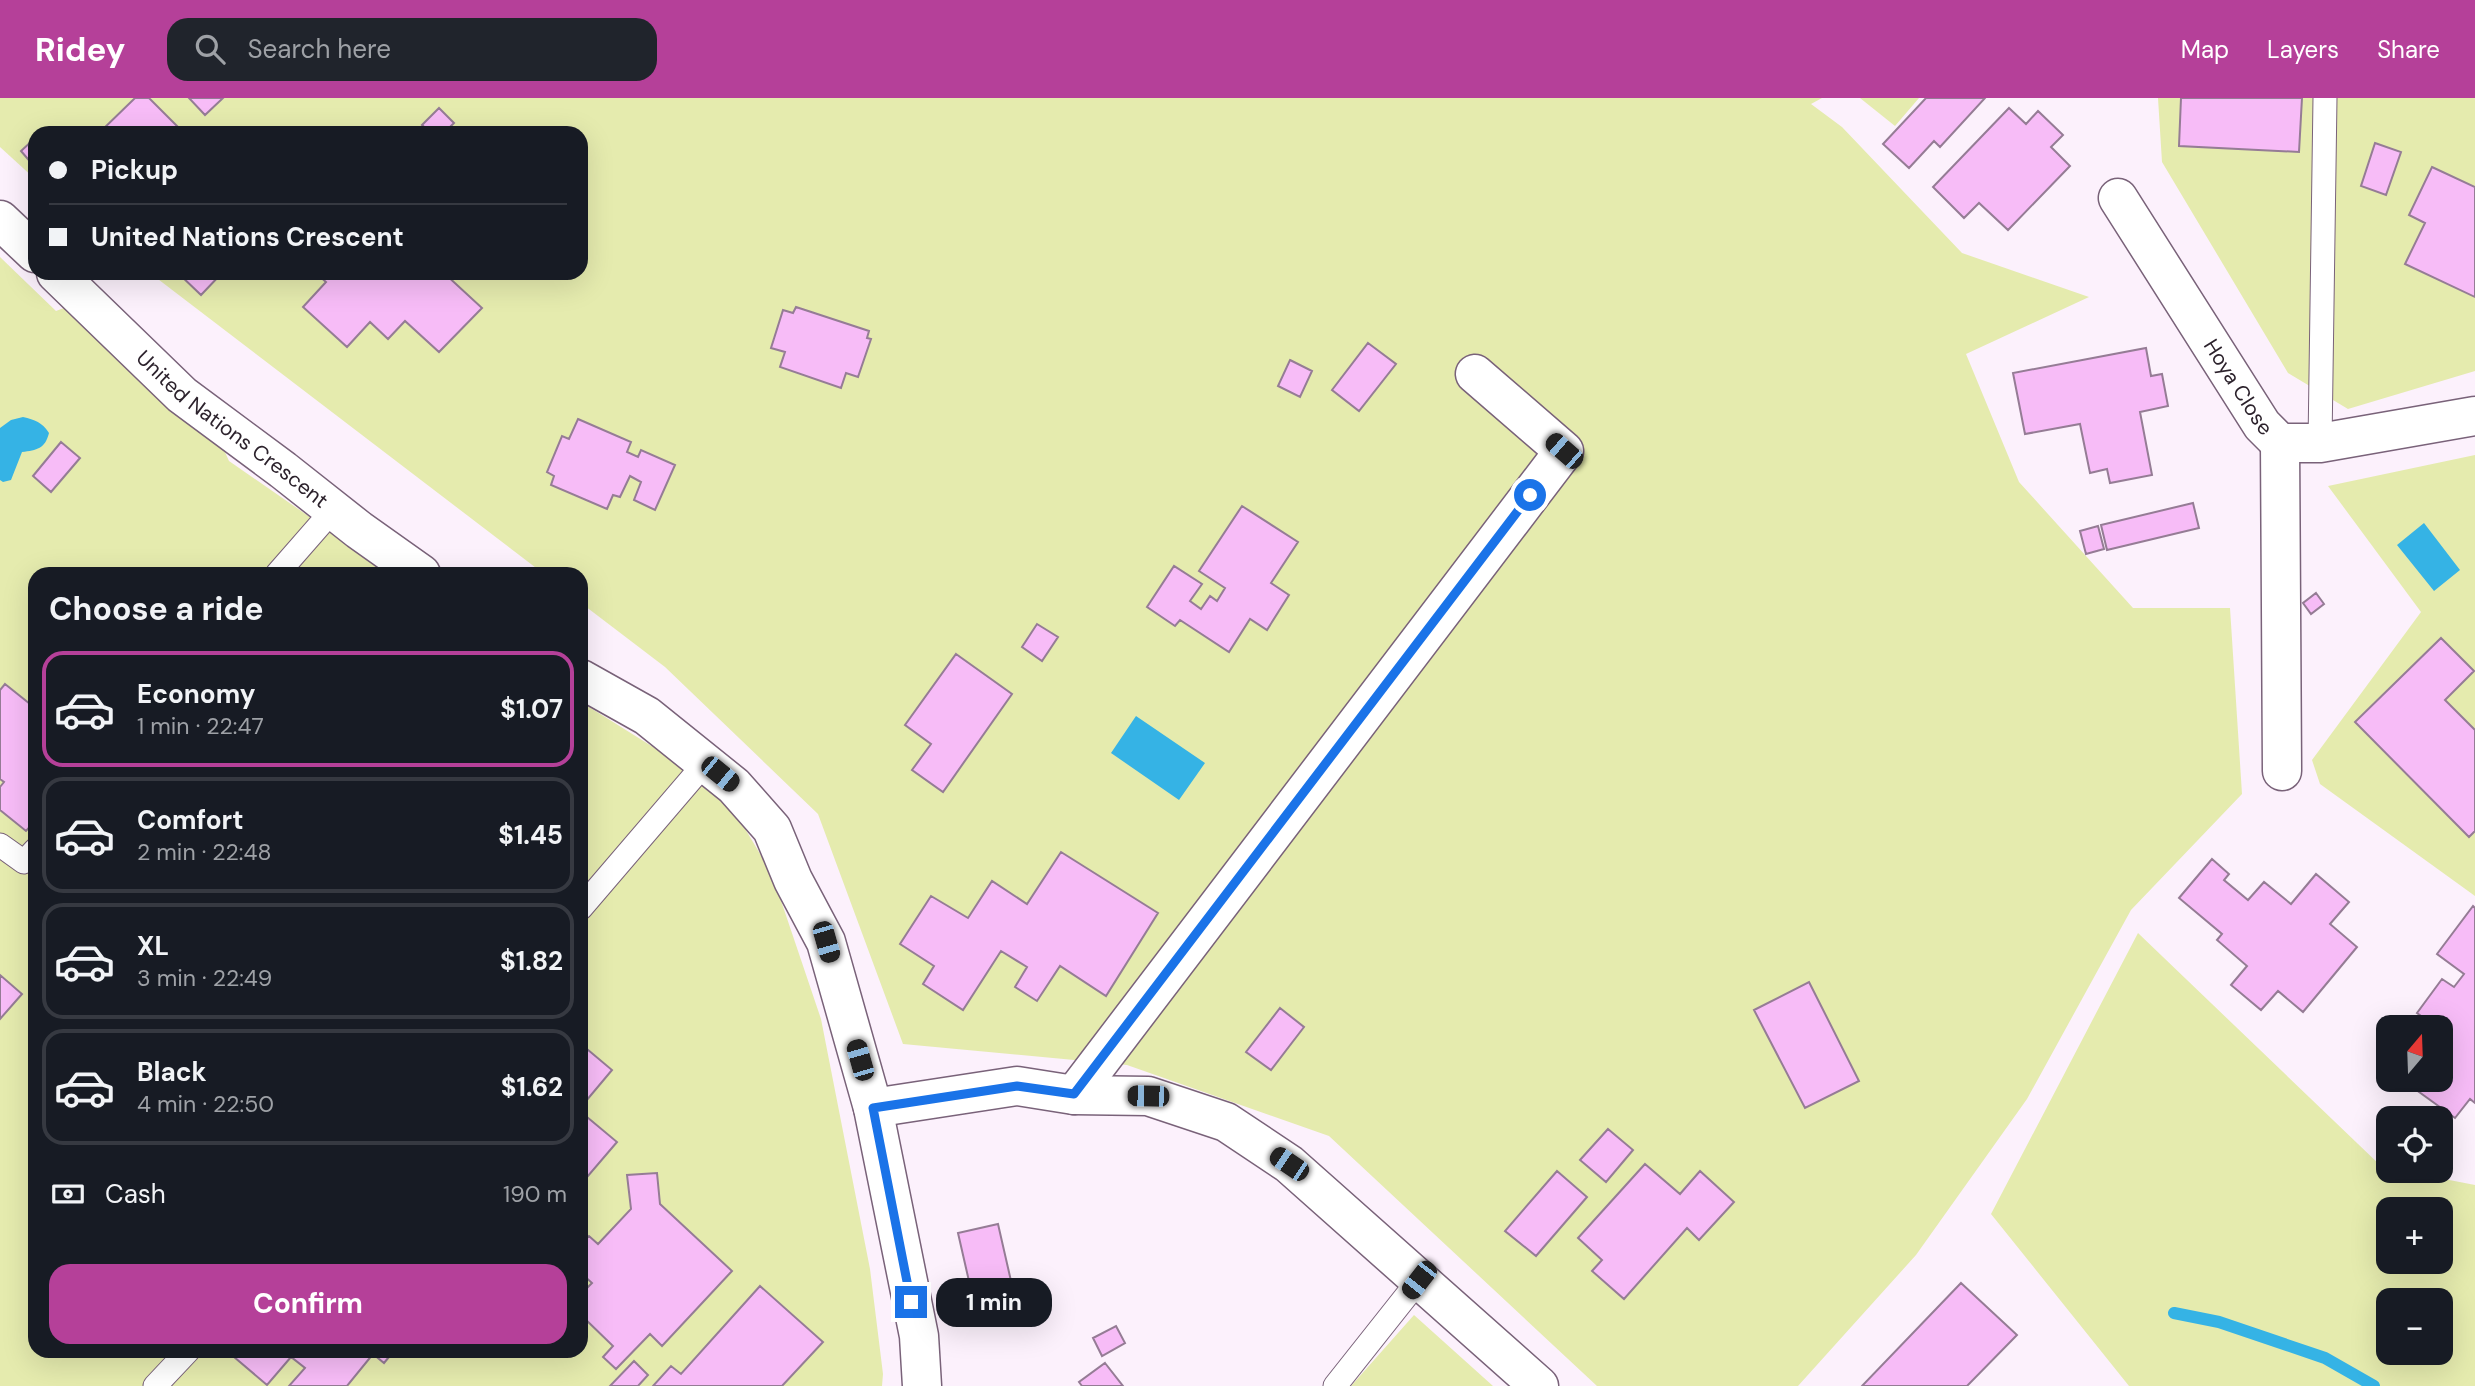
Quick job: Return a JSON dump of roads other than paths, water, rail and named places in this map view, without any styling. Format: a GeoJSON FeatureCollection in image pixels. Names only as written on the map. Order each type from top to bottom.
{"type":"FeatureCollection","features":[{"type":"Feature","properties":{"kind":"street","name":"Hoya Close"},"geometry":{"type":"LineString","coordinates":[[2118,198],[2262,425],[2280,443],[2320,443],[2475,416]]}},
{"type":"Feature","properties":{"kind":"street"},"geometry":{"type":"LineString","coordinates":[[2,225],[28,247]]}},
{"type":"Feature","properties":{"kind":"street","name":"United Nations Crescent"},"geometry":{"type":"LineString","coordinates":[[62,280],[182,395],[411,567]]}},
{"type":"Feature","properties":{"kind":"street"},"geometry":{"type":"LineString","coordinates":[[1074,1094],[1564,451],[1475,374]]}},
{"type":"Feature","properties":{"kind":"street"},"geometry":{"type":"LineString","coordinates":[[2280,443],[2282,771]]}},
{"type":"Feature","properties":{"kind":"street"},"geometry":{"type":"LineString","coordinates":[[588,683],[647,716],[734,786],[772,829],[793,880],[826,942],[873,1108],[919,1336],[922,1386]]}},
{"type":"Feature","properties":{"kind":"street"},"geometry":{"type":"LineString","coordinates":[[873,1108],[1017,1086],[1074,1094],[1148,1096],[1226,1122],[1289,1164],[1539,1386]]}},
{"type":"Feature","properties":{"kind":"lane"},"geometry":{"type":"LineString","coordinates":[[2320,443],[2325,98]]}},
{"type":"Feature","properties":{"kind":"lane"},"geometry":{"type":"LineString","coordinates":[[283,567],[333,510]]}},
{"type":"Feature","properties":{"kind":"lane"},"geometry":{"type":"LineString","coordinates":[[588,900],[706,762]]}},
{"type":"Feature","properties":{"kind":"lane"},"geometry":{"type":"LineString","coordinates":[[0,845],[24,862],[28,858]]}},
{"type":"Feature","properties":{"kind":"lane"},"geometry":{"type":"LineString","coordinates":[[1335,1386],[1419,1280]]}},
{"type":"Feature","properties":{"kind":"lane"},"geometry":{"type":"LineString","coordinates":[[155,1386],[181,1358]]}},
{"type":"Feature","properties":{"kind":"water"},"geometry":{"type":"Polygon","coordinates":[[[23,417],[38,422],[49,433],[40,448],[22,452],[11,480],[3,482],[0,480],[0,428],[11,420],[23,417]]]}},
{"type":"Feature","properties":{"kind":"water"},"geometry":{"type":"Polygon","coordinates":[[[2424,523],[2460,570],[2434,591],[2397,545],[2424,523]]]}},
{"type":"Feature","properties":{"kind":"water"},"geometry":{"type":"Polygon","coordinates":[[[1136,716],[1205,763],[1179,800],[1111,753],[1136,716]]]}},
{"type":"Feature","properties":{"kind":"waterway"},"geometry":{"type":"LineString","coordinates":[[2174,1313],[2219,1322],[2325,1358],[2374,1386]]}}]}
